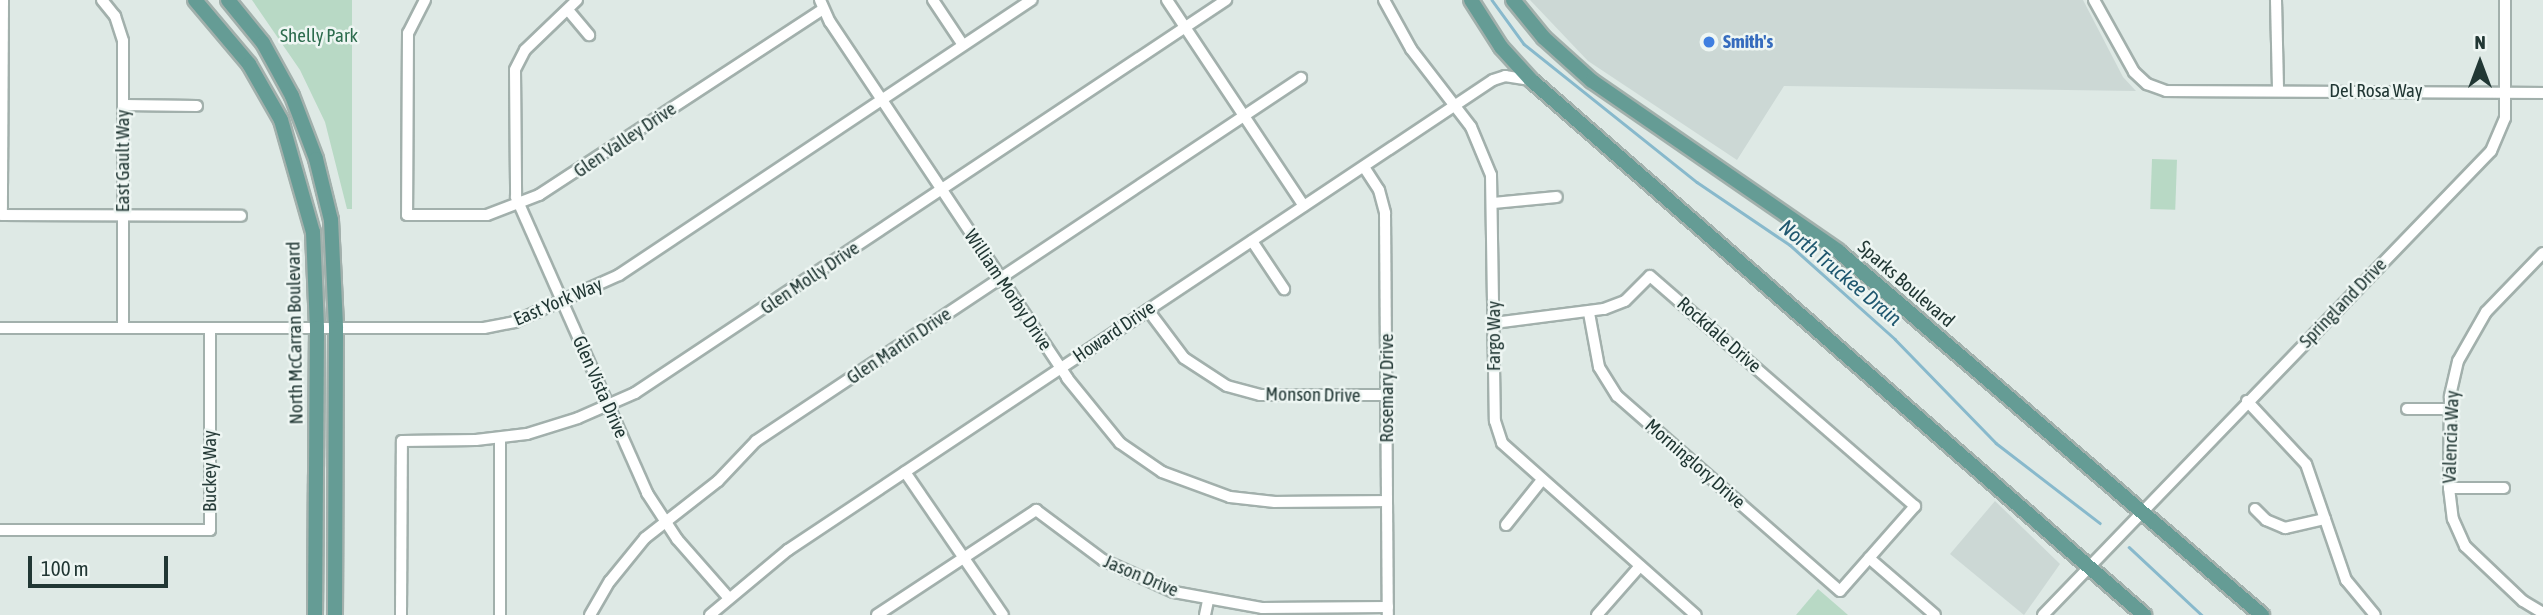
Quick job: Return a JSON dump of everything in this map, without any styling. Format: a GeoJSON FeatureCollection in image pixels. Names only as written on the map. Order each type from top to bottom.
{"type":"FeatureCollection","features":[{"type":"Feature","properties":{"kind":"main road","name":"North McCarran Boulevard"},"geometry":{"type":"LineString","coordinates":[[195,0],[249,64],[281,120],[313,232],[317,328],[315,615]]}},
{"type":"Feature","properties":{"kind":"main road","name":"North McCarran Boulevard"},"geometry":{"type":"LineString","coordinates":[[228,0],[263,43],[292,96],[316,159],[331,220],[336,328],[335,615]]}},
{"type":"Feature","properties":{"kind":"main road"},"geometry":{"type":"LineString","coordinates":[[238,0],[263,43]]}},
{"type":"Feature","properties":{"kind":"main road"},"geometry":{"type":"LineString","coordinates":[[1471,0],[1502,47],[1531,80],[2144,615]]}},
{"type":"Feature","properties":{"kind":"main road","name":"Sparks Boulevard"},"geometry":{"type":"LineString","coordinates":[[1513,0],[1544,38],[1591,81],[1839,251],[2262,615]]}},
{"type":"Feature","properties":{"kind":"street"},"geometry":{"type":"LineString","coordinates":[[3,0],[2,215],[241,216]]}},
{"type":"Feature","properties":{"kind":"street","name":"East Gault Way"},"geometry":{"type":"LineString","coordinates":[[102,0],[115,16],[123,41],[123,328]]}},
{"type":"Feature","properties":{"kind":"street","name":"Glen Valley Drive"},"geometry":{"type":"LineString","coordinates":[[425,0],[408,33],[407,215],[487,215],[519,204],[557,185],[821,4]]}},
{"type":"Feature","properties":{"kind":"street","name":"Glen Vista Drive"},"geometry":{"type":"LineString","coordinates":[[577,0],[525,50],[515,70],[513,184],[562,303],[663,521],[728,597]]}},
{"type":"Feature","properties":{"kind":"street"},"geometry":{"type":"LineString","coordinates":[[933,0],[963,45]]}},
{"type":"Feature","properties":{"kind":"street","name":"East York Way"},"geometry":{"type":"LineString","coordinates":[[0,328],[484,328],[562,303],[619,275],[1031,0]]}},
{"type":"Feature","properties":{"kind":"street"},"geometry":{"type":"LineString","coordinates":[[1167,0],[1304,206]]}},
{"type":"Feature","properties":{"kind":"street","name":"Glen Molly Drive"},"geometry":{"type":"LineString","coordinates":[[401,615],[402,440],[500,438],[554,427],[608,406],[648,386],[1226,0]]}},
{"type":"Feature","properties":{"kind":"street","name":"Fargo Way"},"geometry":{"type":"LineString","coordinates":[[1384,0],[1411,49],[1454,106],[1486,158],[1493,203],[1497,432],[1510,452],[1696,615]]}},
{"type":"Feature","properties":{"kind":"street","name":"Del Rosa Way"},"geometry":{"type":"LineString","coordinates":[[2094,0],[2134,72],[2147,84],[2165,91],[2543,93]]}},
{"type":"Feature","properties":{"kind":"street"},"geometry":{"type":"LineString","coordinates":[[2276,0],[2278,91]]}},
{"type":"Feature","properties":{"kind":"street","name":"Springland Drive"},"geometry":{"type":"LineString","coordinates":[[2043,615],[2138,511],[2491,151],[2502,131],[2505,0]]}},
{"type":"Feature","properties":{"kind":"street","name":"William Morby Drive"},"geometry":{"type":"LineString","coordinates":[[821,4],[881,100],[1087,408],[1120,443],[1184,483],[1252,500],[1387,501]]}},
{"type":"Feature","properties":{"kind":"street"},"geometry":{"type":"LineString","coordinates":[[568,10],[589,35]]}},
{"type":"Feature","properties":{"kind":"street","name":"Howard Drive"},"geometry":{"type":"LineString","coordinates":[[710,615],[728,597],[788,550],[1493,80],[1505,76],[1531,80]]}},
{"type":"Feature","properties":{"kind":"street","name":"Glen Martin Drive"},"geometry":{"type":"LineString","coordinates":[[590,615],[626,560],[663,521],[718,481],[756,441],[1300,78]]}},
{"type":"Feature","properties":{"kind":"street"},"geometry":{"type":"LineString","coordinates":[[124,106],[197,106]]}},
{"type":"Feature","properties":{"kind":"street","name":"Rosemary Drive"},"geometry":{"type":"LineString","coordinates":[[1364,167],[1379,190],[1385,213],[1388,611]]}},
{"type":"Feature","properties":{"kind":"street"},"geometry":{"type":"LineString","coordinates":[[1493,203],[1557,197]]}},
{"type":"Feature","properties":{"kind":"street"},"geometry":{"type":"LineString","coordinates":[[1252,241],[1284,289]]}},
{"type":"Feature","properties":{"kind":"street","name":"Valencia Way"},"geometry":{"type":"LineString","coordinates":[[2543,253],[2475,327],[2458,361],[2450,409],[2449,488],[2453,519],[2465,546],[2524,601],[2543,613]]}},
{"type":"Feature","properties":{"kind":"street","name":"Rockdale Drive"},"geometry":{"type":"LineString","coordinates":[[1494,323],[1589,313],[1625,301],[1650,276],[1915,506],[1870,558]]}},
{"type":"Feature","properties":{"kind":"street","name":"Monson Drive"},"geometry":{"type":"LineString","coordinates":[[1148,310],[1184,358],[1227,386],[1269,395],[1387,395]]}},
{"type":"Feature","properties":{"kind":"street","name":"Morninglory Drive"},"geometry":{"type":"LineString","coordinates":[[1589,313],[1599,367],[1617,396],[1840,592],[1870,558]]}},
{"type":"Feature","properties":{"kind":"street","name":"Buckey Way"},"geometry":{"type":"LineString","coordinates":[[0,530],[210,530],[210,328]]}},
{"type":"Feature","properties":{"kind":"street"},"geometry":{"type":"LineString","coordinates":[[2247,401],[2302,458],[2346,580],[2375,615]]}},
{"type":"Feature","properties":{"kind":"street"},"geometry":{"type":"LineString","coordinates":[[2407,409],[2450,409]]}},
{"type":"Feature","properties":{"kind":"street"},"geometry":{"type":"LineString","coordinates":[[500,438],[500,615]]}},
{"type":"Feature","properties":{"kind":"street"},"geometry":{"type":"LineString","coordinates":[[905,472],[962,559],[1003,615]]}},
{"type":"Feature","properties":{"kind":"street"},"geometry":{"type":"LineString","coordinates":[[1506,525],[1542,480]]}},
{"type":"Feature","properties":{"kind":"street"},"geometry":{"type":"LineString","coordinates":[[2449,488],[2504,488]]}},
{"type":"Feature","properties":{"kind":"street"},"geometry":{"type":"LineString","coordinates":[[2255,509],[2284,528],[2325,519]]}},
{"type":"Feature","properties":{"kind":"street","name":"Jason Drive"},"geometry":{"type":"LineString","coordinates":[[962,559],[1036,510],[1079,545],[1126,573],[1208,601],[1262,608],[1388,611]]}},
{"type":"Feature","properties":{"kind":"street"},"geometry":{"type":"LineString","coordinates":[[1870,558],[1935,615]]}},
{"type":"Feature","properties":{"kind":"street"},"geometry":{"type":"LineString","coordinates":[[877,615],[962,559]]}},
{"type":"Feature","properties":{"kind":"street"},"geometry":{"type":"LineString","coordinates":[[1597,615],[1640,566]]}},
{"type":"Feature","properties":{"kind":"street"},"geometry":{"type":"LineString","coordinates":[[1205,615],[1208,601]]}},
{"type":"Feature","properties":{"kind":"shaded area"},"geometry":{"type":"Polygon","coordinates":[[[1530,0],[2083,0],[2123,77],[2136,91],[1784,86],[1737,160],[1588,61],[1530,0]]]}},
{"type":"Feature","properties":{"kind":"shaded area"},"geometry":{"type":"Polygon","coordinates":[[[1995,501],[2060,564],[2024,615],[1950,554],[1995,501]]]}},
{"type":"Feature","properties":{"kind":"green space","name":"Shelly Park"},"geometry":{"type":"Polygon","coordinates":[[[252,0],[352,0],[352,209],[347,209],[325,122],[300,70],[252,0]]]}},
{"type":"Feature","properties":{"kind":"green space"},"geometry":{"type":"Polygon","coordinates":[[[2152,159],[2177,160],[2175,210],[2150,209],[2152,159]]]}},
{"type":"Feature","properties":{"kind":"green space"},"geometry":{"type":"Polygon","coordinates":[[[1818,589],[1840,608],[1848,615],[1796,615],[1818,589]]]}},
{"type":"Feature","properties":{"kind":"waterway","name":"North Truckee Drain"},"geometry":{"type":"LineString","coordinates":[[1492,0],[1524,44],[1697,182],[1790,245],[1895,339],[1996,443],[2100,523]]}},
{"type":"Feature","properties":{"kind":"waterway","name":"North Truckee Drain"},"geometry":{"type":"LineString","coordinates":[[2129,547],[2202,615]]}},
{"type":"Feature","properties":{"kind":"place","name":"Smith's"},"geometry":{"type":"Point","coordinates":[1709,42]}}]}
